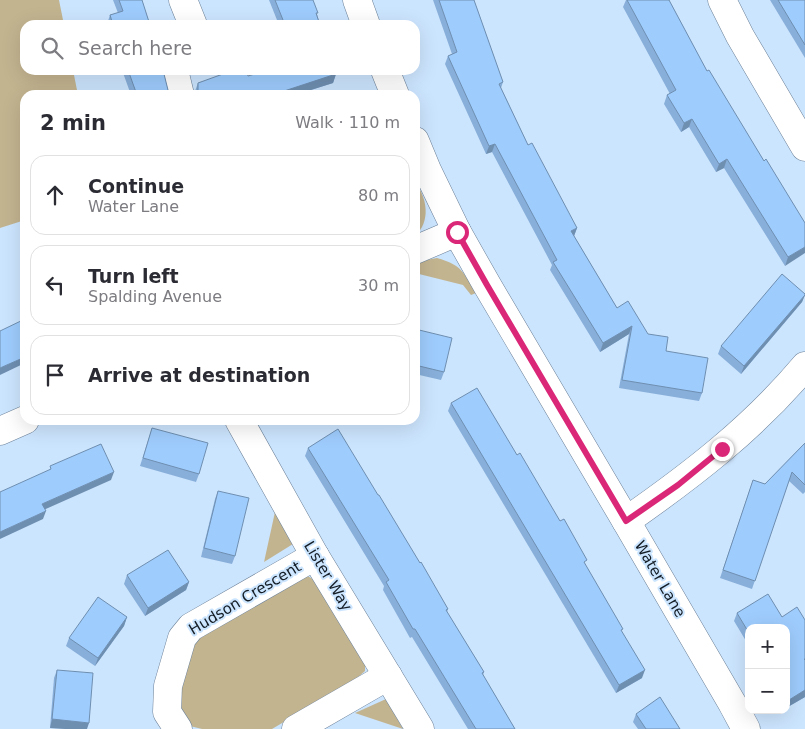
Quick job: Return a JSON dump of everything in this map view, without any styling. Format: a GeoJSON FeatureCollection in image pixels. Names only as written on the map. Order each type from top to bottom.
{"type":"FeatureCollection","features":[{"type":"Feature","properties":{"kind":"street"},"geometry":{"type":"LineString","coordinates":[[183,0],[190,20]]}},
{"type":"Feature","properties":{"kind":"street"},"geometry":{"type":"LineString","coordinates":[[357,0],[364,20]]}},
{"type":"Feature","properties":{"kind":"street"},"geometry":{"type":"LineString","coordinates":[[722,0],[740,36],[805,147]]}},
{"type":"Feature","properties":{"kind":"street"},"geometry":{"type":"LineString","coordinates":[[175,75],[179,90]]}},
{"type":"Feature","properties":{"kind":"street"},"geometry":{"type":"LineString","coordinates":[[386,75],[393,90]]}},
{"type":"Feature","properties":{"kind":"street","name":"Water Lane"},"geometry":{"type":"LineString","coordinates":[[420,153],[457,232],[491,293],[720,681],[746,729]]}},
{"type":"Feature","properties":{"kind":"street"},"geometry":{"type":"LineString","coordinates":[[420,248],[457,232]]}},
{"type":"Feature","properties":{"kind":"street"},"geometry":{"type":"LineString","coordinates":[[626,521],[678,485],[722,449],[752,422],[805,366]]}},
{"type":"Feature","properties":{"kind":"street"},"geometry":{"type":"LineString","coordinates":[[0,431],[20,422]]}},
{"type":"Feature","properties":{"kind":"street","name":"Lister Way"},"geometry":{"type":"LineString","coordinates":[[242,425],[315,556],[420,729]]}},
{"type":"Feature","properties":{"kind":"street","name":"Hudson Crescent"},"geometry":{"type":"LineString","coordinates":[[178,729],[166,712],[168,686],[182,638],[190,627],[315,556]]}},
{"type":"Feature","properties":{"kind":"street"},"geometry":{"type":"LineString","coordinates":[[296,729],[388,676]]}},
{"type":"Feature","properties":{"kind":"shaded area"},"geometry":{"type":"Polygon","coordinates":[[[0,0],[59,0],[63,20],[20,20],[20,75],[74,75],[77,90],[20,90],[20,222],[0,228],[0,0]]]}},
{"type":"Feature","properties":{"kind":"shaded area"},"geometry":{"type":"Polygon","coordinates":[[[420,189],[426,210],[420,230],[420,189]]]}},
{"type":"Feature","properties":{"kind":"shaded area"},"geometry":{"type":"Polygon","coordinates":[[[437,258],[452,263],[461,270],[476,293],[471,295],[463,285],[420,274],[420,261],[437,258]]]}},
{"type":"Feature","properties":{"kind":"shaded area"},"geometry":{"type":"Polygon","coordinates":[[[275,512],[293,544],[264,562],[275,512]]]}},
{"type":"Feature","properties":{"kind":"shaded area"},"geometry":{"type":"Polygon","coordinates":[[[306,575],[316,581],[365,663],[365,671],[356,679],[272,729],[202,729],[190,726],[177,707],[187,657],[197,640],[306,575]]]}},
{"type":"Feature","properties":{"kind":"shaded area"},"geometry":{"type":"Polygon","coordinates":[[[386,699],[403,729],[355,713],[386,699]]]}},
{"type":"Feature","properties":{"kind":"building"},"geometry":{"type":"Polygon","coordinates":[[[119,0],[142,0],[148,20],[112,20],[110,15],[123,11],[119,0]]]}},
{"type":"Feature","properties":{"kind":"building"},"geometry":{"type":"Polygon","coordinates":[[[275,0],[313,0],[318,20],[283,20],[275,0]]]}},
{"type":"Feature","properties":{"kind":"building"},"geometry":{"type":"Polygon","coordinates":[[[439,0],[474,0],[503,82],[499,84],[528,145],[532,143],[577,228],[571,231],[617,308],[628,301],[648,334],[668,337],[666,351],[708,358],[702,393],[622,380],[632,326],[603,343],[553,262],[557,260],[495,144],[489,146],[448,56],[457,52],[439,0]]]}},
{"type":"Feature","properties":{"kind":"building"},"geometry":{"type":"Polygon","coordinates":[[[627,0],[669,0],[707,71],[709,70],[764,161],[766,159],[805,223],[805,247],[788,257],[727,159],[719,164],[692,119],[684,123],[667,95],[676,90],[627,0]]]}},
{"type":"Feature","properties":{"kind":"building"},"geometry":{"type":"Polygon","coordinates":[[[778,0],[805,0],[805,45],[778,0]]]}},
{"type":"Feature","properties":{"kind":"building"},"geometry":{"type":"Polygon","coordinates":[[[130,75],[164,75],[168,90],[135,90],[130,75]]]}},
{"type":"Feature","properties":{"kind":"building"},"geometry":{"type":"Polygon","coordinates":[[[220,75],[333,75],[287,90],[198,90],[198,83],[220,75]]]}},
{"type":"Feature","properties":{"kind":"building"},"geometry":{"type":"Polygon","coordinates":[[[782,274],[805,295],[744,366],[721,346],[782,274]]]}},
{"type":"Feature","properties":{"kind":"building"},"geometry":{"type":"Polygon","coordinates":[[[20,321],[20,359],[0,368],[0,331],[20,321]]]}},
{"type":"Feature","properties":{"kind":"building"},"geometry":{"type":"Polygon","coordinates":[[[420,330],[452,338],[444,372],[420,366],[420,330]]]}},
{"type":"Feature","properties":{"kind":"building"},"geometry":{"type":"Polygon","coordinates":[[[477,388],[517,455],[520,453],[560,521],[564,519],[587,560],[584,562],[645,670],[619,685],[451,403],[477,388]]]}},
{"type":"Feature","properties":{"kind":"building"},"geometry":{"type":"Polygon","coordinates":[[[152,428],[208,443],[199,474],[143,458],[152,428]]]}},
{"type":"Feature","properties":{"kind":"building"},"geometry":{"type":"Polygon","coordinates":[[[338,429],[421,562],[448,609],[446,610],[484,672],[482,673],[515,729],[476,729],[415,629],[413,629],[386,582],[389,580],[308,448],[338,429]]]}},
{"type":"Feature","properties":{"kind":"building"},"geometry":{"type":"Polygon","coordinates":[[[805,443],[805,485],[792,472],[755,581],[723,570],[753,480],[765,484],[805,443]]]}},
{"type":"Feature","properties":{"kind":"building"},"geometry":{"type":"Polygon","coordinates":[[[101,444],[114,472],[42,504],[46,511],[0,532],[0,492],[51,469],[50,466],[101,444]]]}},
{"type":"Feature","properties":{"kind":"building"},"geometry":{"type":"Polygon","coordinates":[[[218,491],[249,498],[235,556],[204,548],[218,491]]]}},
{"type":"Feature","properties":{"kind":"building"},"geometry":{"type":"Polygon","coordinates":[[[168,550],[189,582],[148,608],[127,575],[168,550]]]}},
{"type":"Feature","properties":{"kind":"building"},"geometry":{"type":"Polygon","coordinates":[[[768,594],[782,617],[797,607],[805,620],[805,690],[790,699],[790,624],[745,624],[745,626],[737,613],[768,594]]]}},
{"type":"Feature","properties":{"kind":"building"},"geometry":{"type":"Polygon","coordinates":[[[98,597],[127,617],[98,658],[69,638],[98,597]]]}},
{"type":"Feature","properties":{"kind":"building"},"geometry":{"type":"Polygon","coordinates":[[[57,670],[93,673],[89,723],[52,719],[57,670]]]}},
{"type":"Feature","properties":{"kind":"building"},"geometry":{"type":"Polygon","coordinates":[[[660,697],[680,729],[646,729],[636,714],[660,697]]]}},
{"type":"Feature","properties":{"kind":"route"},"geometry":{"type":"LineString","coordinates":[[457,232],[626,521],[678,485],[722,449]]}}]}
